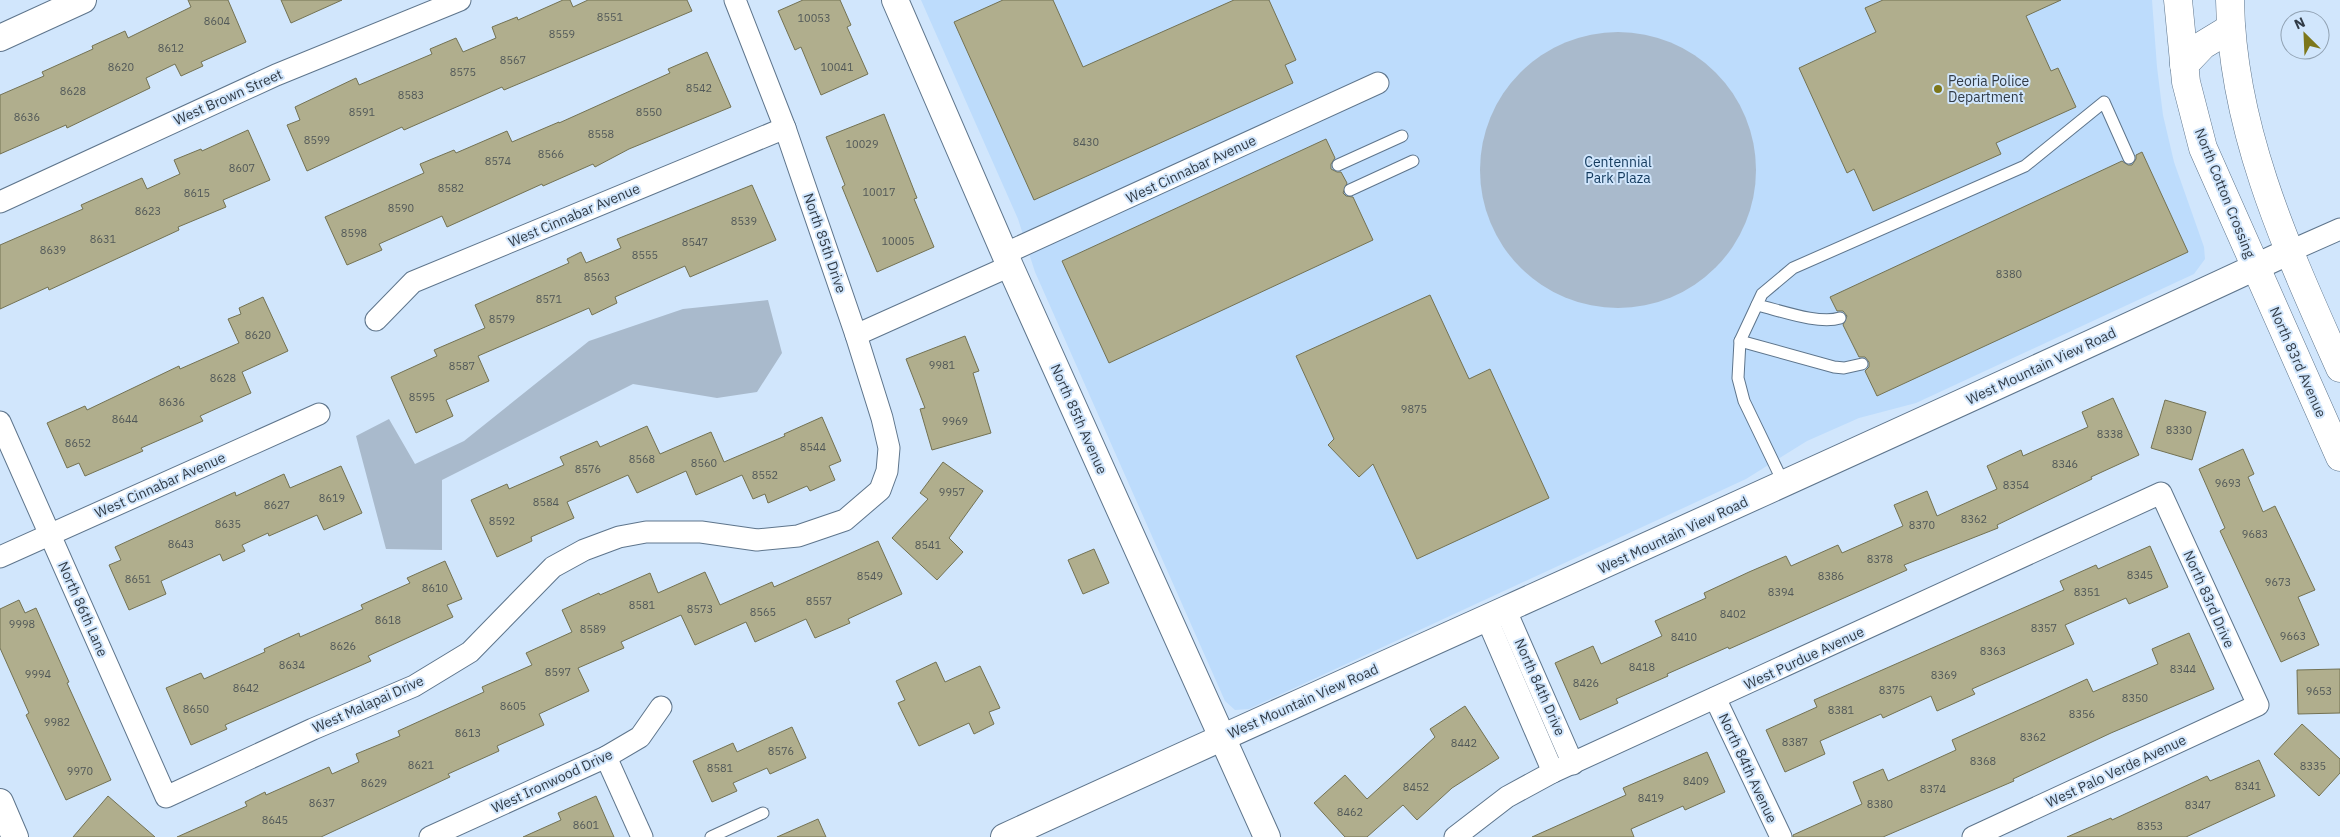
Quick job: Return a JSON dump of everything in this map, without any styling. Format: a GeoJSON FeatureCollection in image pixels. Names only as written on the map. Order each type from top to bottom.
{"type":"FeatureCollection","features":[{"type":"Feature","properties":{"kind":"main road","name":"North Cotton Crossing"},"geometry":{"type":"LineString","coordinates":[[2178,0],[2184,65],[2203,148],[2255,268]]}},
{"type":"Feature","properties":{"kind":"main road"},"geometry":{"type":"LineString","coordinates":[[2230,0],[2236,76],[2248,132],[2288,252],[2340,368]]}},
{"type":"Feature","properties":{"kind":"main road"},"geometry":{"type":"LineString","coordinates":[[2184,65],[2203,45],[2231,28]]}},
{"type":"Feature","properties":{"kind":"main road","name":"North 83rd Avenue"},"geometry":{"type":"LineString","coordinates":[[2255,268],[2340,457]]}},
{"type":"Feature","properties":{"kind":"street"},"geometry":{"type":"LineString","coordinates":[[0,38],[83,0]]}},
{"type":"Feature","properties":{"kind":"street","name":"West Brown Street"},"geometry":{"type":"LineString","coordinates":[[0,202],[267,79],[460,0]]}},
{"type":"Feature","properties":{"kind":"street","name":"North 85th Drive"},"geometry":{"type":"LineString","coordinates":[[735,0],[785,128],[856,335],[882,418],[889,448],[886,471],[880,490]]}},
{"type":"Feature","properties":{"kind":"street","name":"North 85th Avenue"},"geometry":{"type":"LineString","coordinates":[[895,0],[1007,260],[1267,837]]}},
{"type":"Feature","properties":{"kind":"street","name":"West Cinnabar Avenue"},"geometry":{"type":"LineString","coordinates":[[856,335],[1007,260],[1378,83]]}},
{"type":"Feature","properties":{"kind":"street","name":"West Cinnabar Avenue"},"geometry":{"type":"LineString","coordinates":[[376,320],[413,282],[785,128]]}},
{"type":"Feature","properties":{"kind":"street","name":"West Mountain View Road"},"geometry":{"type":"LineString","coordinates":[[1004,837],[1223,736],[1784,484],[2340,228]]}},
{"type":"Feature","properties":{"kind":"street","name":"West Cinnabar Avenue"},"geometry":{"type":"LineString","coordinates":[[0,557],[319,414]]}},
{"type":"Feature","properties":{"kind":"street","name":"North 86th Lane"},"geometry":{"type":"LineString","coordinates":[[0,422],[166,797]]}},
{"type":"Feature","properties":{"kind":"street","name":"West Malapai Drive"},"geometry":{"type":"LineString","coordinates":[[166,797],[312,729],[414,686],[470,652],[554,567],[584,550],[618,537],[646,532],[701,532],[757,540],[798,536],[845,520],[880,490]]}},
{"type":"Feature","properties":{"kind":"street","name":"West Purdue Avenue"},"geometry":{"type":"LineString","coordinates":[[1455,837],[1506,797],[1553,772],[2161,493]]}},
{"type":"Feature","properties":{"kind":"street","name":"North 83rd Drive"},"geometry":{"type":"LineString","coordinates":[[2161,493],[2258,705]]}},
{"type":"Feature","properties":{"kind":"street","name":"North 84th Drive"},"geometry":{"type":"LineString","coordinates":[[1496,615],[1532,671],[1573,764]]}},
{"type":"Feature","properties":{"kind":"street","name":"North 84th Drive"},"geometry":{"type":"LineString","coordinates":[[1496,615],[1513,680],[1553,772]]}},
{"type":"Feature","properties":{"kind":"street","name":"North 84th Avenue"},"geometry":{"type":"LineString","coordinates":[[1715,698],[1781,837]]}},
{"type":"Feature","properties":{"kind":"street","name":"West Palo Verde Avenue"},"geometry":{"type":"LineString","coordinates":[[1976,836],[2258,705]]}},
{"type":"Feature","properties":{"kind":"street","name":"West Ironwood Drive"},"geometry":{"type":"LineString","coordinates":[[430,837],[606,757],[640,736],[661,707]]}},
{"type":"Feature","properties":{"kind":"street"},"geometry":{"type":"LineString","coordinates":[[606,757],[642,837]]}},
{"type":"Feature","properties":{"kind":"street"},"geometry":{"type":"LineString","coordinates":[[0,802],[15,837]]}},
{"type":"Feature","properties":{"kind":"lane"},"geometry":{"type":"LineString","coordinates":[[1784,484],[1744,401],[1738,378],[1740,341],[1762,294],[1793,268],[2026,166],[2104,102],[2129,158]]}},
{"type":"Feature","properties":{"kind":"lane"},"geometry":{"type":"LineString","coordinates":[[1338,164],[1402,136]]}},
{"type":"Feature","properties":{"kind":"lane"},"geometry":{"type":"LineString","coordinates":[[1350,190],[1413,161]]}},
{"type":"Feature","properties":{"kind":"lane"},"geometry":{"type":"LineString","coordinates":[[1757,305],[1814,318],[1833,320],[1840,318]]}},
{"type":"Feature","properties":{"kind":"lane"},"geometry":{"type":"LineString","coordinates":[[1740,341],[1834,367],[1844,368],[1862,364]]}},
{"type":"Feature","properties":{"kind":"lane"},"geometry":{"type":"LineString","coordinates":[[1513,680],[1532,671]]}},
{"type":"Feature","properties":{"kind":"lane"},"geometry":{"type":"LineString","coordinates":[[711,837],[763,813]]}},
{"type":"Feature","properties":{"kind":"shaded area"},"geometry":{"type":"Polygon","coordinates":[[[921,0],[2152,0],[2163,115],[2174,162],[2204,247],[2205,259],[2194,274],[1916,403],[1859,418],[1807,441],[1746,479],[1249,709],[1235,710],[1225,701],[1035,272],[1018,219],[921,0]]]}},
{"type":"Feature","properties":{"kind":"green space","name":"Centennial Park Plaza"},"geometry":{"type":"Polygon","coordinates":[[[1618,32],[1658,38],[1683,48],[1705,63],[1725,83],[1740,105],[1750,130],[1756,170],[1750,210],[1740,235],[1725,257],[1705,277],[1683,292],[1658,302],[1618,308],[1578,302],[1553,292],[1531,277],[1511,257],[1496,235],[1486,210],[1480,170],[1486,130],[1496,105],[1511,83],[1531,63],[1553,48],[1578,38],[1618,32]]]}},
{"type":"Feature","properties":{"kind":"green space"},"geometry":{"type":"Polygon","coordinates":[[[768,300],[782,353],[757,392],[717,398],[633,384],[442,480],[442,550],[386,549],[356,436],[389,419],[415,464],[464,441],[589,341],[683,309],[768,300]]]}},
{"type":"Feature","properties":{"kind":"building"},"geometry":{"type":"Polygon","coordinates":[[[188,0],[228,0],[246,42],[201,62],[203,66],[181,76],[175,64],[146,78],[150,88],[67,128],[66,125],[0,154],[0,95],[44,76],[42,72],[93,49],[92,46],[125,31],[128,38],[191,7],[188,0]]]}},
{"type":"Feature","properties":{"kind":"building"},"geometry":{"type":"Polygon","coordinates":[[[281,0],[342,0],[291,23],[281,0]]]}},
{"type":"Feature","properties":{"kind":"building"},"geometry":{"type":"Polygon","coordinates":[[[563,0],[570,0],[573,7],[588,0],[687,0],[692,11],[504,90],[502,87],[404,130],[402,127],[307,171],[287,125],[300,120],[295,107],[356,78],[359,85],[432,54],[430,49],[456,38],[463,52],[496,38],[492,27],[517,17],[518,20],[563,0]]]}},
{"type":"Feature","properties":{"kind":"building"},"geometry":{"type":"Polygon","coordinates":[[[803,0],[840,0],[851,25],[847,27],[868,74],[821,95],[801,47],[795,50],[778,11],[803,0]]]}},
{"type":"Feature","properties":{"kind":"building"},"geometry":{"type":"Polygon","coordinates":[[[1003,0],[1053,0],[1083,67],[1234,0],[1269,0],[1296,60],[1285,65],[1293,83],[1034,200],[954,22],[1003,0]]]}},
{"type":"Feature","properties":{"kind":"building","name":"Peoria Police Department"},"geometry":{"type":"Polygon","coordinates":[[[1883,0],[2061,0],[2026,16],[2051,71],[2058,68],[2076,107],[1996,143],[2001,154],[1873,211],[1854,169],[1847,173],[1799,68],[1876,32],[1865,8],[1883,0]]]}},
{"type":"Feature","properties":{"kind":"building"},"geometry":{"type":"Polygon","coordinates":[[[707,52],[731,107],[629,149],[595,167],[593,164],[543,186],[542,184],[447,227],[442,216],[379,244],[382,250],[347,265],[325,217],[424,173],[420,164],[454,150],[456,153],[507,131],[512,142],[670,73],[668,69],[707,52]]]}},
{"type":"Feature","properties":{"kind":"building"},"geometry":{"type":"Polygon","coordinates":[[[884,114],[917,198],[914,199],[934,247],[877,272],[842,187],[845,185],[826,137],[884,114]]]}},
{"type":"Feature","properties":{"kind":"building"},"geometry":{"type":"Polygon","coordinates":[[[248,130],[270,180],[223,200],[226,207],[178,227],[179,230],[49,290],[48,287],[0,309],[0,245],[83,209],[81,205],[142,178],[147,189],[180,174],[174,160],[201,149],[202,151],[248,130]]]}},
{"type":"Feature","properties":{"kind":"building"},"geometry":{"type":"Polygon","coordinates":[[[1326,139],[1335,158],[1331,164],[1331,169],[1341,172],[1347,183],[1343,193],[1346,196],[1353,197],[1373,240],[1109,363],[1062,261],[1326,139]]]}},
{"type":"Feature","properties":{"kind":"building"},"geometry":{"type":"Polygon","coordinates":[[[2142,152],[2188,252],[1877,396],[1865,371],[1869,367],[1869,362],[1865,357],[1859,357],[1843,325],[1847,316],[1843,311],[1837,311],[1830,297],[2122,161],[2132,165],[2136,155],[2142,152]]]}},
{"type":"Feature","properties":{"kind":"building"},"geometry":{"type":"Polygon","coordinates":[[[752,185],[776,240],[690,277],[685,266],[615,297],[617,303],[592,315],[589,308],[478,356],[489,381],[446,400],[453,416],[416,433],[391,377],[437,356],[434,350],[485,328],[475,305],[569,263],[567,259],[581,252],[586,263],[621,248],[617,239],[752,185]]]}},
{"type":"Feature","properties":{"kind":"building"},"geometry":{"type":"Polygon","coordinates":[[[1430,295],[1469,379],[1490,369],[1549,498],[1417,559],[1373,464],[1359,477],[1328,445],[1334,439],[1296,356],[1430,295]]]}},
{"type":"Feature","properties":{"kind":"building"},"geometry":{"type":"Polygon","coordinates":[[[263,297],[288,351],[242,372],[251,393],[200,416],[203,421],[141,448],[143,451],[85,476],[79,463],[67,468],[47,423],[85,406],[87,410],[179,366],[180,369],[239,343],[228,319],[241,314],[239,308],[263,297]]]}},
{"type":"Feature","properties":{"kind":"building"},"geometry":{"type":"Polygon","coordinates":[[[965,336],[979,371],[973,373],[991,433],[932,450],[920,409],[925,408],[906,359],[965,336]]]}},
{"type":"Feature","properties":{"kind":"building"},"geometry":{"type":"Polygon","coordinates":[[[2113,398],[2139,455],[1997,525],[1998,528],[1904,565],[1907,570],[1729,649],[1728,647],[1667,674],[1668,676],[1616,699],[1618,703],[1580,720],[1555,663],[1593,646],[1601,664],[1662,636],[1655,621],[1706,598],[1704,593],[1749,572],[1786,556],[1791,566],[1838,545],[1842,553],[1903,526],[1894,505],[1927,491],[1937,516],[1997,489],[1987,466],[2021,450],[2023,456],[2088,427],[2082,412],[2113,398]]]}},
{"type":"Feature","properties":{"kind":"building"},"geometry":{"type":"Polygon","coordinates":[[[2165,400],[2206,412],[2192,460],[2151,448],[2165,400]]]}},
{"type":"Feature","properties":{"kind":"building"},"geometry":{"type":"Polygon","coordinates":[[[822,417],[841,461],[829,466],[835,480],[810,491],[807,486],[768,503],[765,494],[753,499],[742,475],[696,495],[686,471],[637,493],[628,475],[567,502],[574,518],[531,537],[532,541],[497,557],[471,500],[507,484],[509,489],[564,465],[560,457],[597,441],[600,447],[647,426],[660,454],[711,432],[724,462],[785,436],[784,434],[822,417]]]}},
{"type":"Feature","properties":{"kind":"building"},"geometry":{"type":"Polygon","coordinates":[[[2243,449],[2254,474],[2248,477],[2263,512],[2275,506],[2315,590],[2298,597],[2319,645],[2281,662],[2220,531],[2225,528],[2199,469],[2243,449]]]}},
{"type":"Feature","properties":{"kind":"building"},"geometry":{"type":"Polygon","coordinates":[[[943,462],[983,491],[949,538],[963,552],[937,580],[892,538],[928,499],[920,493],[943,462]]]}},
{"type":"Feature","properties":{"kind":"building"},"geometry":{"type":"Polygon","coordinates":[[[341,466],[362,513],[324,530],[317,515],[269,536],[268,533],[242,545],[245,551],[223,561],[220,554],[161,581],[166,594],[129,610],[109,565],[121,560],[115,547],[235,492],[236,496],[284,474],[290,488],[341,466]]]}},
{"type":"Feature","properties":{"kind":"building"},"geometry":{"type":"Polygon","coordinates":[[[878,541],[902,594],[848,619],[850,623],[815,638],[806,619],[755,642],[746,622],[695,645],[681,615],[621,642],[624,648],[578,668],[589,691],[539,714],[544,725],[497,746],[499,751],[448,774],[450,777],[321,837],[177,837],[247,806],[245,802],[265,792],[266,795],[329,767],[332,774],[359,762],[356,754],[400,736],[398,731],[484,692],[482,687],[532,665],[526,653],[572,632],[562,610],[599,593],[600,595],[650,573],[658,593],[705,572],[720,605],[772,582],[774,587],[878,541]]]}},
{"type":"Feature","properties":{"kind":"building"},"geometry":{"type":"Polygon","coordinates":[[[2150,546],[2168,587],[2129,604],[2126,598],[2065,625],[2074,644],[1972,689],[1975,694],[1937,711],[1931,696],[1883,718],[1881,714],[1820,741],[1825,754],[1785,772],[1766,730],[1817,707],[1814,700],[2064,590],[2060,581],[2096,565],[2098,569],[2150,546]]]}},
{"type":"Feature","properties":{"kind":"building"},"geometry":{"type":"Polygon","coordinates":[[[1094,549],[1109,583],[1083,594],[1068,560],[1094,549]]]}},
{"type":"Feature","properties":{"kind":"building"},"geometry":{"type":"Polygon","coordinates":[[[445,561],[462,599],[447,605],[453,617],[368,656],[371,661],[225,725],[227,729],[191,745],[166,688],[201,673],[204,679],[265,652],[264,649],[299,633],[300,637],[363,609],[361,605],[410,583],[407,578],[445,561]]]}},
{"type":"Feature","properties":{"kind":"building"},"geometry":{"type":"Polygon","coordinates":[[[19,600],[25,613],[36,608],[69,682],[67,683],[111,780],[66,800],[26,715],[29,713],[0,648],[0,609],[19,600]]]}},
{"type":"Feature","properties":{"kind":"building"},"geometry":{"type":"Polygon","coordinates":[[[2189,633],[2214,689],[2111,733],[2013,779],[2014,781],[1883,837],[1793,837],[1793,835],[1862,804],[1853,782],[1883,769],[1888,781],[1956,750],[1952,740],[2087,679],[2093,692],[2158,664],[2152,649],[2189,633]]]}},
{"type":"Feature","properties":{"kind":"building"},"geometry":{"type":"Polygon","coordinates":[[[936,662],[945,682],[980,666],[1000,708],[989,712],[994,724],[974,734],[969,723],[919,746],[898,703],[905,700],[896,681],[936,662]]]}},
{"type":"Feature","properties":{"kind":"building"},"geometry":{"type":"Polygon","coordinates":[[[2340,669],[2340,713],[2298,714],[2297,670],[2340,669]]]}},
{"type":"Feature","properties":{"kind":"building"},"geometry":{"type":"Polygon","coordinates":[[[1465,706],[1499,758],[1452,788],[1417,820],[1403,805],[1367,837],[1345,837],[1314,803],[1345,775],[1367,799],[1435,737],[1430,729],[1465,706]]]}},
{"type":"Feature","properties":{"kind":"building"},"geometry":{"type":"Polygon","coordinates":[[[2302,724],[2340,759],[2340,773],[2319,796],[2274,754],[2302,724]]]}},
{"type":"Feature","properties":{"kind":"building"},"geometry":{"type":"Polygon","coordinates":[[[792,727],[806,758],[770,774],[767,768],[733,783],[737,791],[712,802],[693,761],[733,743],[737,752],[792,727]]]}},
{"type":"Feature","properties":{"kind":"building"},"geometry":{"type":"Polygon","coordinates":[[[1707,752],[1725,792],[1685,810],[1683,806],[1631,829],[1634,837],[1532,837],[1626,795],[1623,788],[1707,752]]]}},
{"type":"Feature","properties":{"kind":"building"},"geometry":{"type":"Polygon","coordinates":[[[2259,760],[2275,796],[2186,837],[2067,837],[2111,818],[2112,820],[2207,776],[2210,781],[2259,760]]]}},
{"type":"Feature","properties":{"kind":"building"},"geometry":{"type":"Polygon","coordinates":[[[108,796],[155,837],[73,837],[108,796]]]}},
{"type":"Feature","properties":{"kind":"building"},"geometry":{"type":"Polygon","coordinates":[[[596,796],[614,837],[523,837],[561,820],[558,813],[596,796]]]}},
{"type":"Feature","properties":{"kind":"building"},"geometry":{"type":"Polygon","coordinates":[[[818,819],[826,837],[777,837],[818,819]]]}},
{"type":"Feature","properties":{"kind":"place","name":"Peoria Police Department"},"geometry":{"type":"Point","coordinates":[1938,89]}}]}
